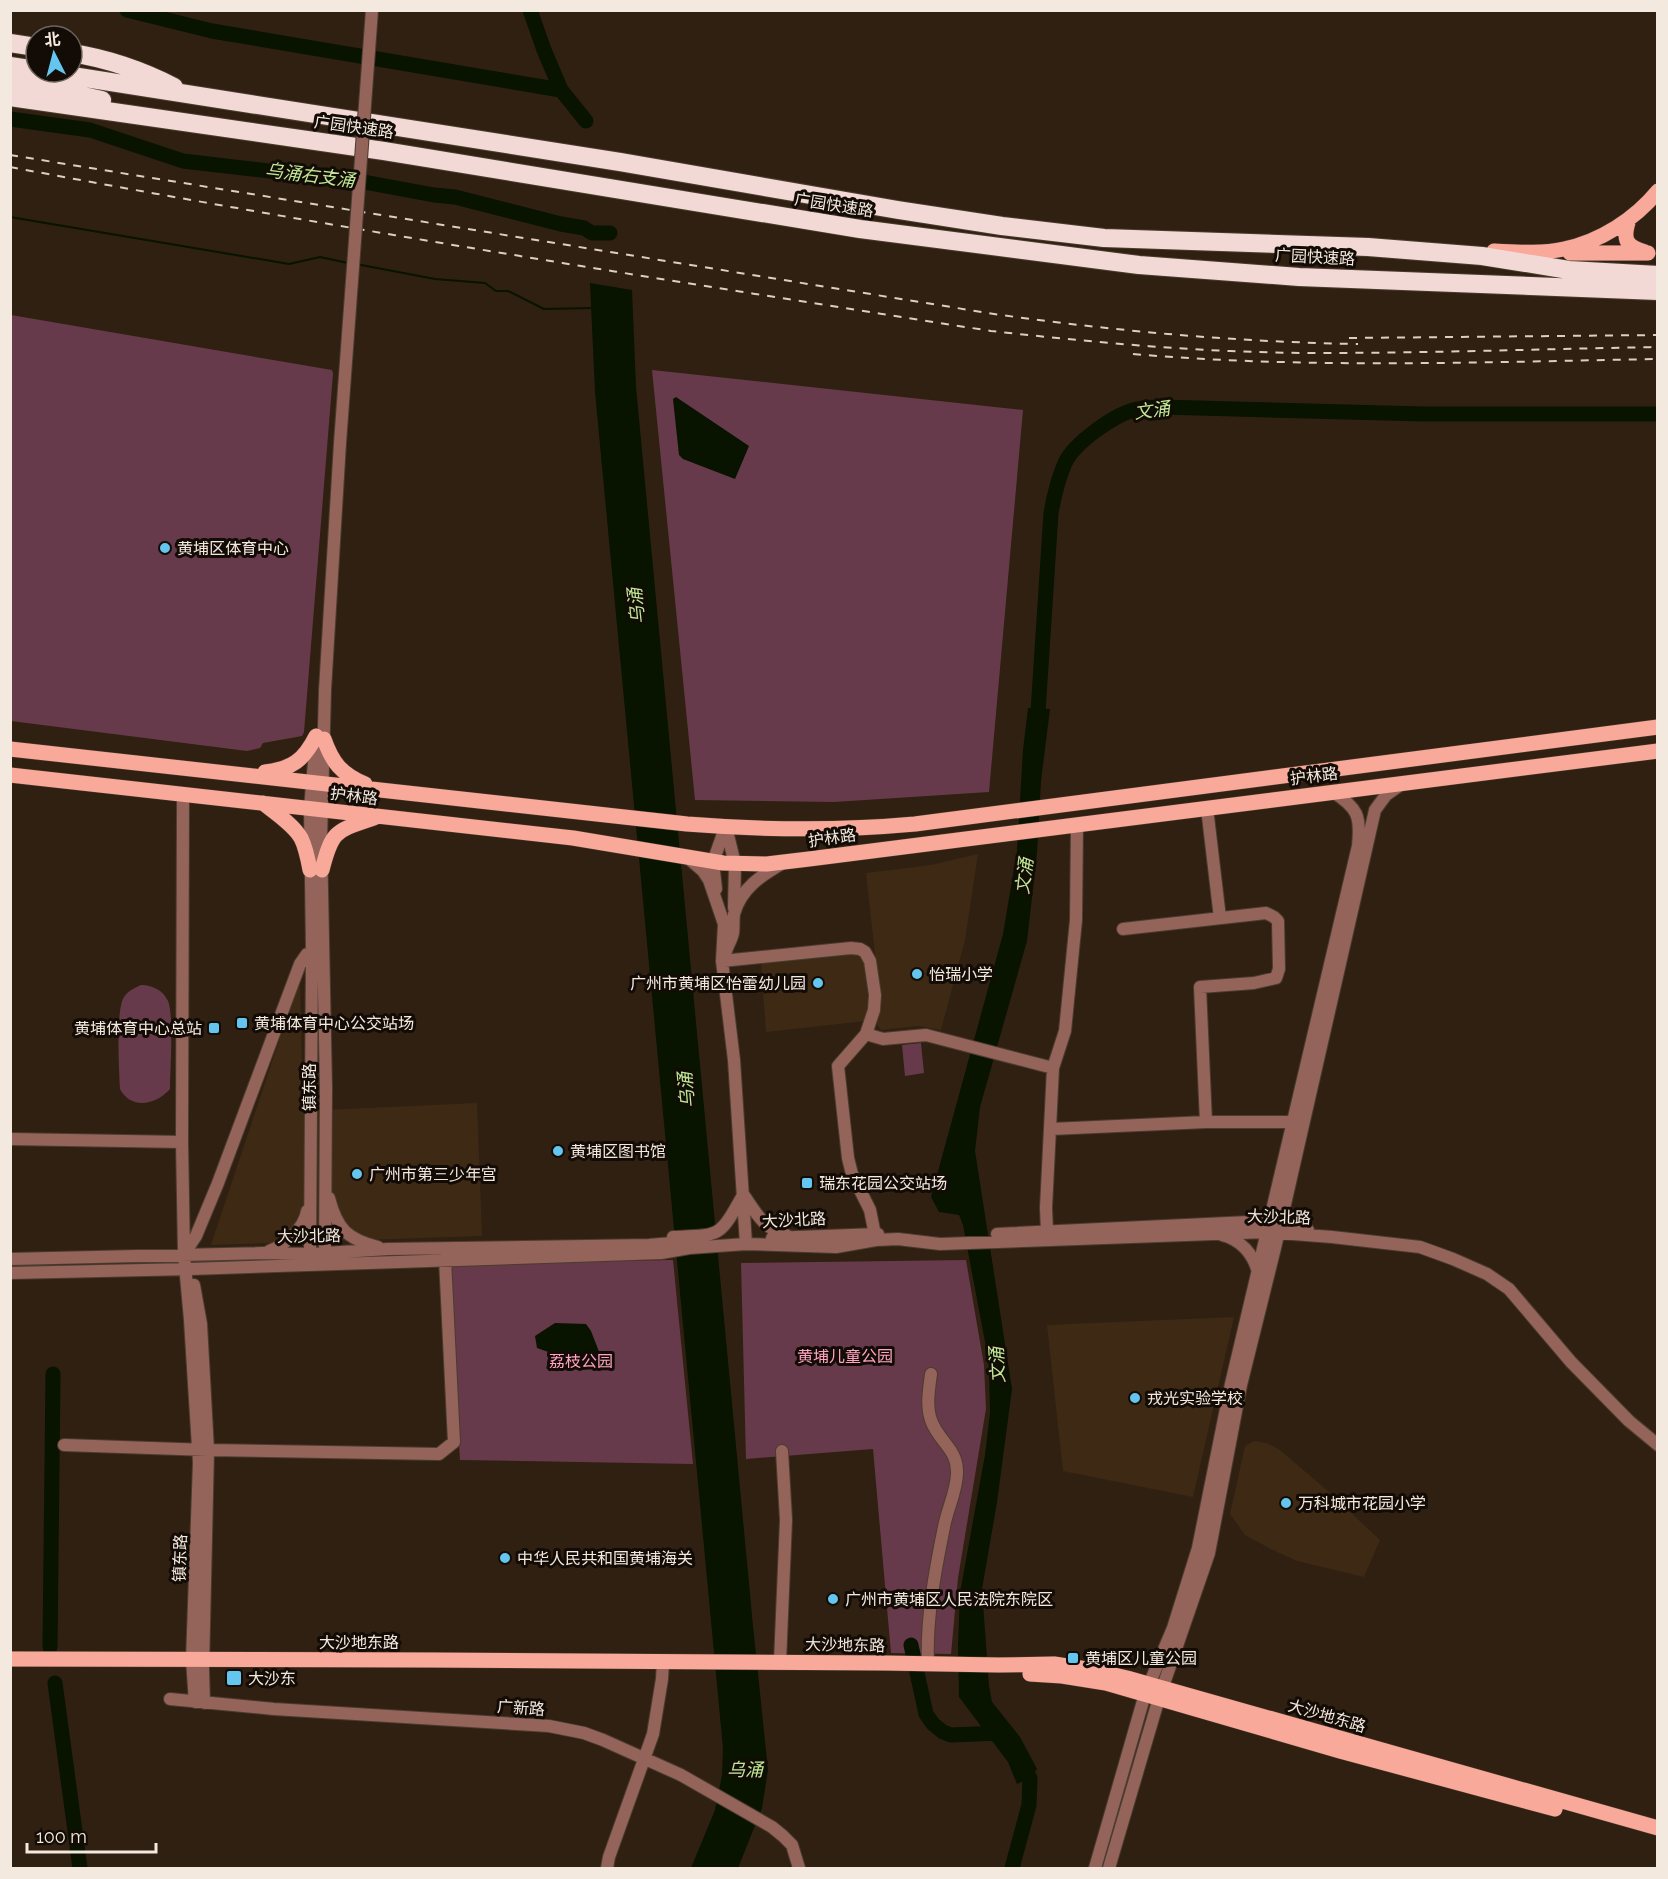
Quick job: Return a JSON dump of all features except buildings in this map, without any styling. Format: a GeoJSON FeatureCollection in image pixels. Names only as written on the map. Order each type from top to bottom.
{"type":"FeatureCollection","features":[{"type":"Feature","properties":{"kind":"highway"},"geometry":{"type":"LineString","coordinates":[[84,55],[139,70],[186,94]]}},
{"type":"Feature","properties":{"kind":"highway","name":"广园快速路"},"geometry":{"type":"LineString","coordinates":[[84,78],[620,162],[979,223],[1104,238],[1368,247],[1482,256],[1569,270],[1658,275]]}},
{"type":"Feature","properties":{"kind":"highway"},"geometry":{"type":"LineString","coordinates":[[10,80],[203,124]]}},
{"type":"Feature","properties":{"kind":"highway","name":"广园快速路"},"geometry":{"type":"LineString","coordinates":[[10,97],[384,151],[860,229],[1139,265],[1299,277],[1658,291]]}},
{"type":"Feature","properties":{"kind":"main road"},"geometry":{"type":"LineString","coordinates":[[1523,253],[1563,250],[1614,229],[1629,219],[1658,191]]}},
{"type":"Feature","properties":{"kind":"main road"},"geometry":{"type":"LineString","coordinates":[[1629,219],[1625,232],[1628,244],[1653,253]]}},
{"type":"Feature","properties":{"kind":"main road"},"geometry":{"type":"LineString","coordinates":[[1156,240],[1250,234],[1523,253],[1653,253]]}},
{"type":"Feature","properties":{"kind":"main road","name":"护林路"},"geometry":{"type":"LineString","coordinates":[[10,749],[687,824],[768,829],[834,829],[897,826],[1060,806],[1658,727]]}},
{"type":"Feature","properties":{"kind":"main road"},"geometry":{"type":"LineString","coordinates":[[232,800],[242,774],[282,770],[304,755],[320,738],[330,757],[344,773],[376,789]]}},
{"type":"Feature","properties":{"kind":"main road","name":"护林路"},"geometry":{"type":"LineString","coordinates":[[10,775],[585,840],[735,864],[786,862],[1658,751]]}},
{"type":"Feature","properties":{"kind":"main road"},"geometry":{"type":"LineString","coordinates":[[411,820],[413,794]]}},
{"type":"Feature","properties":{"kind":"main road"},"geometry":{"type":"LineString","coordinates":[[263,803],[300,836],[316,870]]}},
{"type":"Feature","properties":{"kind":"main road"},"geometry":{"type":"LineString","coordinates":[[316,870],[333,838],[352,825],[377,817]]}},
{"type":"Feature","properties":{"kind":"main road"},"geometry":{"type":"LineString","coordinates":[[834,829],[828,838],[828,844],[831,853],[835,856]]}},
{"type":"Feature","properties":{"kind":"main road","name":"大沙地东路"},"geometry":{"type":"LineString","coordinates":[[10,1659],[197,1665]]}},
{"type":"Feature","properties":{"kind":"main road","name":"大沙地东路"},"geometry":{"type":"LineString","coordinates":[[764,1666],[780,1662],[907,1669],[927,1665],[999,1670]]}},
{"type":"Feature","properties":{"kind":"main road","name":"大沙地东路"},"geometry":{"type":"LineString","coordinates":[[10,1668],[197,1665],[764,1666],[999,1670],[1054,1664],[1109,1673],[1154,1691],[1350,1754],[1658,1837]]}},
{"type":"Feature","properties":{"kind":"main road","name":"大沙地东路"},"geometry":{"type":"LineString","coordinates":[[1154,1691],[1658,1828]]}},
{"type":"Feature","properties":{"kind":"street","name":"镇东路"},"geometry":{"type":"LineString","coordinates":[[325,1258],[326,1087],[316,870],[316,809],[372,10]]}},
{"type":"Feature","properties":{"kind":"street"},"geometry":{"type":"LineString","coordinates":[[1109,1869],[1154,1691],[1209,1553],[1274,1227],[1375,810],[1386,795],[1404,783]]}},
{"type":"Feature","properties":{"kind":"street"},"geometry":{"type":"LineString","coordinates":[[1299,1123],[1358,846],[1359,828],[1356,812],[1349,803],[1333,792]]}},
{"type":"Feature","properties":{"kind":"street"},"geometry":{"type":"LineString","coordinates":[[183,794],[184,1254]]}},
{"type":"Feature","properties":{"kind":"street"},"geometry":{"type":"LineString","coordinates":[[1207,808],[1220,918]]}},
{"type":"Feature","properties":{"kind":"street"},"geometry":{"type":"LineString","coordinates":[[1047,1231],[1046,1208],[1053,1068],[1065,1031],[1076,920],[1077,824]]}},
{"type":"Feature","properties":{"kind":"street"},"geometry":{"type":"LineString","coordinates":[[718,905],[713,862],[726,827]]}},
{"type":"Feature","properties":{"kind":"street"},"geometry":{"type":"LineString","coordinates":[[722,961],[733,934],[734,915],[735,864],[726,827]]}},
{"type":"Feature","properties":{"kind":"street"},"geometry":{"type":"LineString","coordinates":[[688,858],[703,871],[709,880],[723,924],[722,961],[734,1060],[746,1241]]}},
{"type":"Feature","properties":{"kind":"street"},"geometry":{"type":"LineString","coordinates":[[734,915],[738,902],[752,883],[786,862]]}},
{"type":"Feature","properties":{"kind":"street","name":"镇东路"},"geometry":{"type":"LineString","coordinates":[[310,1254],[312,952],[316,870]]}},
{"type":"Feature","properties":{"kind":"street"},"geometry":{"type":"LineString","coordinates":[[1123,929],[1266,913],[1278,921],[1280,927],[1279,969],[1276,978],[1269,981],[1200,987],[1206,1122]]}},
{"type":"Feature","properties":{"kind":"street"},"geometry":{"type":"LineString","coordinates":[[722,961],[860,948],[865,952],[870,961],[875,995],[874,1010],[866,1034],[838,1066],[848,1158],[852,1174],[870,1210],[876,1237]]}},
{"type":"Feature","properties":{"kind":"street"},"geometry":{"type":"LineString","coordinates":[[184,1254],[196,1236],[214,1193],[300,964],[304,956],[312,952]]}},
{"type":"Feature","properties":{"kind":"street"},"geometry":{"type":"LineString","coordinates":[[866,1034],[883,1039],[926,1035],[1053,1068]]}},
{"type":"Feature","properties":{"kind":"street"},"geometry":{"type":"LineString","coordinates":[[1051,1129],[1206,1122],[1299,1123]]}},
{"type":"Feature","properties":{"kind":"street"},"geometry":{"type":"LineString","coordinates":[[10,1139],[182,1142]]}},
{"type":"Feature","properties":{"kind":"street"},"geometry":{"type":"LineString","coordinates":[[264,1252],[284,1243],[301,1226],[306,1217],[310,1187],[324,1181],[335,1216],[346,1233],[355,1239],[388,1250]]}},
{"type":"Feature","properties":{"kind":"street"},"geometry":{"type":"LineString","coordinates":[[743,1194],[763,1223],[770,1229],[793,1237]]}},
{"type":"Feature","properties":{"kind":"street"},"geometry":{"type":"LineString","coordinates":[[723,1240],[728,1223],[743,1194]]}},
{"type":"Feature","properties":{"kind":"street"},"geometry":{"type":"LineString","coordinates":[[1095,1869],[1198,1548],[1231,1384],[1258,1273],[1274,1227]]}},
{"type":"Feature","properties":{"kind":"street","name":"大沙北路"},"geometry":{"type":"LineString","coordinates":[[1016,1237],[1047,1231],[1274,1227],[1420,1247],[1453,1258],[1509,1289],[1571,1362],[1629,1421],[1658,1445]]}},
{"type":"Feature","properties":{"kind":"street","name":"大沙北路"},"geometry":{"type":"LineString","coordinates":[[746,1241],[793,1237],[1218,1234],[1274,1227]]}},
{"type":"Feature","properties":{"kind":"street"},"geometry":{"type":"LineString","coordinates":[[1218,1234],[1240,1243],[1254,1259],[1258,1273]]}},
{"type":"Feature","properties":{"kind":"street","name":"大沙北路"},"geometry":{"type":"LineString","coordinates":[[10,1273],[188,1269],[325,1258],[388,1250],[554,1246],[580,1241],[670,1240],[708,1236],[723,1240],[836,1247],[876,1237]]}},
{"type":"Feature","properties":{"kind":"street","name":"大沙北路"},"geometry":{"type":"LineString","coordinates":[[325,1258],[445,1259],[661,1253],[723,1240]]}},
{"type":"Feature","properties":{"kind":"street","name":"大沙北路"},"geometry":{"type":"LineString","coordinates":[[10,1259],[264,1252],[310,1254]]}},
{"type":"Feature","properties":{"kind":"street","name":"镇东路"},"geometry":{"type":"LineString","coordinates":[[184,1254],[201,1324],[203,1450],[199,1494],[197,1665],[199,1702]]}},
{"type":"Feature","properties":{"kind":"street"},"geometry":{"type":"LineString","coordinates":[[310,1254],[325,1258]]}},
{"type":"Feature","properties":{"kind":"street"},"geometry":{"type":"LineString","coordinates":[[64,1445],[439,1454],[454,1442],[445,1259]]}},
{"type":"Feature","properties":{"kind":"street"},"geometry":{"type":"LineString","coordinates":[[927,1665],[927,1641],[933,1590],[944,1526],[957,1473],[956,1456],[931,1421],[928,1399],[931,1374]]}},
{"type":"Feature","properties":{"kind":"street"},"geometry":{"type":"LineString","coordinates":[[780,1662],[786,1520],[782,1451]]}},
{"type":"Feature","properties":{"kind":"street"},"geometry":{"type":"LineString","coordinates":[[607,1869],[609,1857],[653,1734],[663,1666]]}},
{"type":"Feature","properties":{"kind":"street","name":"广新路"},"geometry":{"type":"LineString","coordinates":[[170,1699],[549,1726],[584,1733],[681,1775],[772,1827],[792,1845],[799,1869]]}},
{"type":"Feature","properties":{"kind":"shaded area","name":"怡瑞小学"},"geometry":{"type":"Polygon","coordinates":[[[978,854],[965,940],[941,1030],[919,1026],[881,1030],[876,1023],[881,1008],[866,873],[931,865],[978,854]]]}},
{"type":"Feature","properties":{"kind":"shaded area","name":"广州市黄埔区怡蕾幼儿园"},"geometry":{"type":"Polygon","coordinates":[[[848,951],[862,953],[874,999],[865,1021],[766,1032],[761,962],[848,951]]]}},
{"type":"Feature","properties":{"kind":"shaded area","name":"广州市第三少年宫"},"geometry":{"type":"Polygon","coordinates":[[[300,978],[303,1111],[477,1103],[482,1236],[211,1245],[300,978]]]}},
{"type":"Feature","properties":{"kind":"shaded area","name":"戎光实验学校"},"geometry":{"type":"Polygon","coordinates":[[[1234,1317],[1193,1497],[1063,1471],[1047,1325],[1234,1317]]]}},
{"type":"Feature","properties":{"kind":"shaded area","name":"万科城市花园小学"},"geometry":{"type":"Polygon","coordinates":[[[1254,1441],[1267,1443],[1280,1450],[1380,1540],[1364,1577],[1297,1561],[1245,1535],[1230,1514],[1245,1446],[1254,1441]]]}},
{"type":"Feature","properties":{"kind":"green space","name":"黄埔区体育中心"},"geometry":{"type":"Polygon","coordinates":[[[11,315],[332,370],[302,736],[263,743],[260,748],[247,751],[11,721],[11,315]]]}},
{"type":"Feature","properties":{"kind":"green space"},"geometry":{"type":"Polygon","coordinates":[[[652,370],[1023,410],[989,792],[834,802],[695,800],[652,370]]]}},
{"type":"Feature","properties":{"kind":"green space"},"geometry":{"type":"Polygon","coordinates":[[[141,985],[157,989],[166,997],[170,1008],[171,1030],[170,1089],[158,1099],[144,1103],[130,1100],[120,1089],[119,1056],[119,1016],[123,999],[128,992],[141,985]]]}},
{"type":"Feature","properties":{"kind":"green space"},"geometry":{"type":"Polygon","coordinates":[[[921,1043],[924,1073],[905,1076],[902,1045],[921,1043]]]}},
{"type":"Feature","properties":{"kind":"green space","name":"荔枝公园"},"geometry":{"type":"Polygon","coordinates":[[[673,1260],[693,1464],[460,1460],[448,1263],[673,1260]]]}},
{"type":"Feature","properties":{"kind":"green space","name":"黄埔儿童公园"},"geometry":{"type":"Polygon","coordinates":[[[966,1260],[984,1365],[986,1409],[958,1578],[951,1654],[891,1653],[873,1449],[746,1459],[741,1263],[966,1260]]]}},
{"type":"Feature","properties":{"kind":"water","name":"乌涌"},"geometry":{"type":"Polygon","coordinates":[[[590,283],[632,290],[636,387],[768,1770],[762,1808],[738,1868],[691,1868],[715,1810],[722,1775],[723,1748],[595,392],[590,283]]]}},
{"type":"Feature","properties":{"kind":"water"},"geometry":{"type":"Polygon","coordinates":[[[676,397],[749,446],[735,479],[683,459],[679,455],[673,399],[676,397]]]}},
{"type":"Feature","properties":{"kind":"water"},"geometry":{"type":"Polygon","coordinates":[[[1028,708],[1050,709],[1041,781],[1037,853],[1027,941],[980,1107],[975,1151],[1012,1389],[997,1502],[982,1589],[992,1702],[1020,1737],[1037,1769],[1030,1778],[1017,1784],[1008,1762],[959,1697],[960,1593],[985,1455],[990,1413],[989,1363],[963,1225],[959,1215],[939,1212],[931,1197],[1003,934],[1017,851],[1028,708]]]}},
{"type":"Feature","properties":{"kind":"water"},"geometry":{"type":"Polygon","coordinates":[[[555,1323],[586,1324],[603,1362],[594,1368],[537,1348],[535,1336],[555,1323]]]}},
{"type":"Feature","properties":{"kind":"waterway","name":"乌涌右支涌"},"geometry":{"type":"LineString","coordinates":[[127,10],[212,31],[561,90]]}},
{"type":"Feature","properties":{"kind":"waterway"},"geometry":{"type":"LineString","coordinates":[[530,10],[561,90],[586,121]]}},
{"type":"Feature","properties":{"kind":"waterway","name":"乌涌右支涌"},"geometry":{"type":"LineString","coordinates":[[10,119],[90,130],[183,161],[303,175],[326,175],[455,197],[584,228],[592,233],[610,233]]}},
{"type":"Feature","properties":{"kind":"waterway"},"geometry":{"type":"LineString","coordinates":[[10,217],[289,264],[320,257],[348,263]]}},
{"type":"Feature","properties":{"kind":"waterway"},"geometry":{"type":"LineString","coordinates":[[356,264],[435,279],[485,283],[496,291],[508,291],[544,309],[594,308]]}},
{"type":"Feature","properties":{"kind":"waterway","name":"文涌"},"geometry":{"type":"LineString","coordinates":[[1037,727],[1051,513],[1056,488],[1070,455],[1086,438],[1119,416],[1147,407],[1423,414],[1658,414]]}},
{"type":"Feature","properties":{"kind":"waterway"},"geometry":{"type":"LineString","coordinates":[[50,1647],[53,1374]]}},
{"type":"Feature","properties":{"kind":"waterway"},"geometry":{"type":"LineString","coordinates":[[911,1645],[926,1714],[933,1724],[951,1735],[1001,1733]]}},
{"type":"Feature","properties":{"kind":"waterway"},"geometry":{"type":"LineString","coordinates":[[55,1683],[80,1868]]}},
{"type":"Feature","properties":{"kind":"waterway","name":"文涌"},"geometry":{"type":"LineString","coordinates":[[1012,1868],[1029,1805],[1030,1778],[1019,1761]]}},
{"type":"Feature","properties":{"kind":"railway"},"geometry":{"type":"LineString","coordinates":[[10,155],[994,314],[1176,335],[1358,344]]}},
{"type":"Feature","properties":{"kind":"railway"},"geometry":{"type":"LineString","coordinates":[[10,167],[623,273],[991,331],[1072,340],[1276,353],[1658,347]]}},
{"type":"Feature","properties":{"kind":"railway"},"geometry":{"type":"LineString","coordinates":[[1349,338],[1658,335]]}},
{"type":"Feature","properties":{"kind":"railway"},"geometry":{"type":"LineString","coordinates":[[1133,354],[1264,362],[1330,363],[1658,359]]}},
{"type":"Feature","properties":{"kind":"place","name":"黄埔区体育中心"},"geometry":{"type":"Point","coordinates":[165,548]}},
{"type":"Feature","properties":{"kind":"place","name":"怡瑞小学"},"geometry":{"type":"Point","coordinates":[917,974]}},
{"type":"Feature","properties":{"kind":"place","name":"广州市黄埔区怡蕾幼儿园"},"geometry":{"type":"Point","coordinates":[818,983]}},
{"type":"Feature","properties":{"kind":"place","name":"黄埔体育中心公交站场"},"geometry":{"type":"Point","coordinates":[242,1023]}},
{"type":"Feature","properties":{"kind":"place","name":"黄埔体育中心总站"},"geometry":{"type":"Point","coordinates":[214,1028]}},
{"type":"Feature","properties":{"kind":"place","name":"黄埔区图书馆"},"geometry":{"type":"Point","coordinates":[558,1151]}},
{"type":"Feature","properties":{"kind":"place","name":"广州市第三少年宫"},"geometry":{"type":"Point","coordinates":[357,1174]}},
{"type":"Feature","properties":{"kind":"place","name":"瑞东花园公交站场"},"geometry":{"type":"Point","coordinates":[807,1183]}},
{"type":"Feature","properties":{"kind":"place","name":"戎光实验学校"},"geometry":{"type":"Point","coordinates":[1135,1398]}},
{"type":"Feature","properties":{"kind":"place","name":"万科城市花园小学"},"geometry":{"type":"Point","coordinates":[1286,1503]}},
{"type":"Feature","properties":{"kind":"place","name":"中华人民共和国黄埔海关"},"geometry":{"type":"Point","coordinates":[505,1558]}},
{"type":"Feature","properties":{"kind":"place","name":"广州市黄埔区人民法院东院区"},"geometry":{"type":"Point","coordinates":[833,1599]}},
{"type":"Feature","properties":{"kind":"place","name":"黄埔区儿童公园"},"geometry":{"type":"Point","coordinates":[1073,1658]}},
{"type":"Feature","properties":{"kind":"place","name":"大沙东"},"geometry":{"type":"Point","coordinates":[234,1678]}}]}
